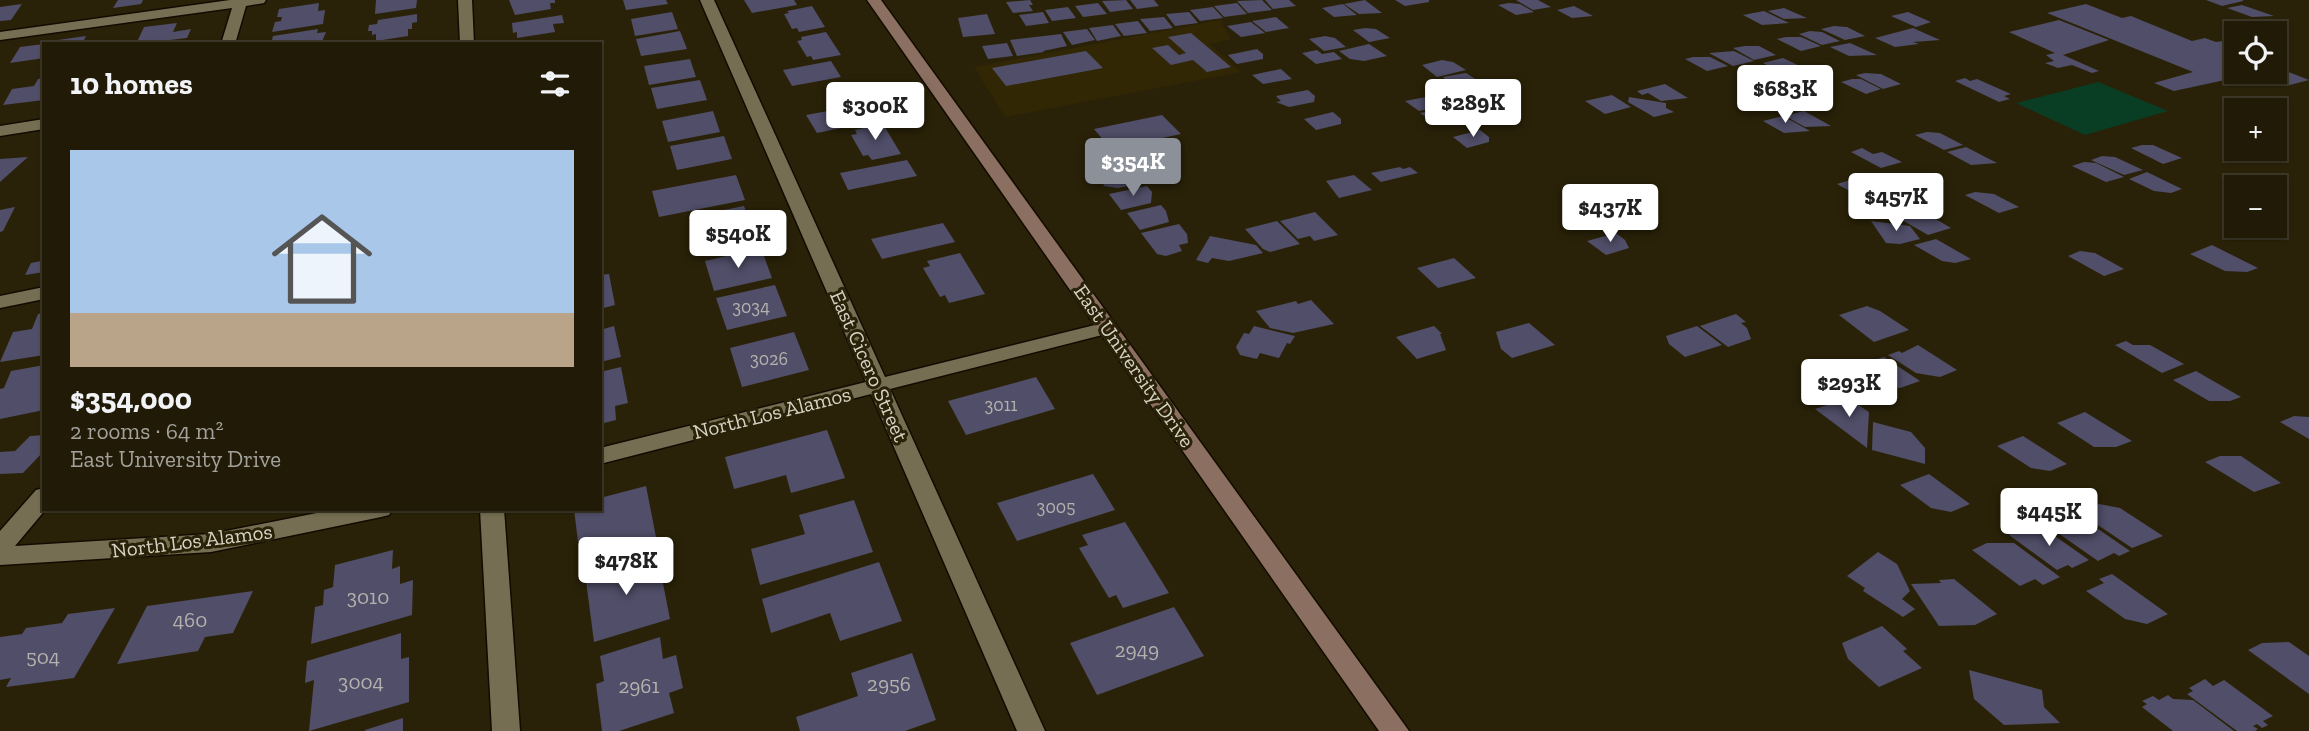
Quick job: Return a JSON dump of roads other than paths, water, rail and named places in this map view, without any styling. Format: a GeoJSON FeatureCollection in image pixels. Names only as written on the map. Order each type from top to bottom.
{"type":"FeatureCollection","features":[{"type":"Feature","properties":{"kind":"main road","name":"East University Drive"},"geometry":{"type":"LineString","coordinates":[[874,0],[1395,731]]}},
{"type":"Feature","properties":{"kind":"street"},"geometry":{"type":"LineString","coordinates":[[0,36],[259,0]]}},
{"type":"Feature","properties":{"kind":"street"},"geometry":{"type":"LineString","coordinates":[[465,0],[467,42]]}},
{"type":"Feature","properties":{"kind":"street","name":"East Cicero Street"},"geometry":{"type":"LineString","coordinates":[[707,0],[1031,731]]}},
{"type":"Feature","properties":{"kind":"street"},"geometry":{"type":"LineString","coordinates":[[229,42],[240,2]]}},
{"type":"Feature","properties":{"kind":"street"},"geometry":{"type":"LineString","coordinates":[[0,131],[42,124]]}},
{"type":"Feature","properties":{"kind":"street"},"geometry":{"type":"LineString","coordinates":[[0,302],[42,293]]}},
{"type":"Feature","properties":{"kind":"street","name":"North Los Alamos"},"geometry":{"type":"LineString","coordinates":[[602,455],[1107,327]]}},
{"type":"Feature","properties":{"kind":"street"},"geometry":{"type":"LineString","coordinates":[[0,547],[42,498]]}},
{"type":"Feature","properties":{"kind":"street","name":"North Los Alamos"},"geometry":{"type":"LineString","coordinates":[[0,555],[211,543],[372,511]]}},
{"type":"Feature","properties":{"kind":"street"},"geometry":{"type":"LineString","coordinates":[[492,511],[506,731]]}}]}
